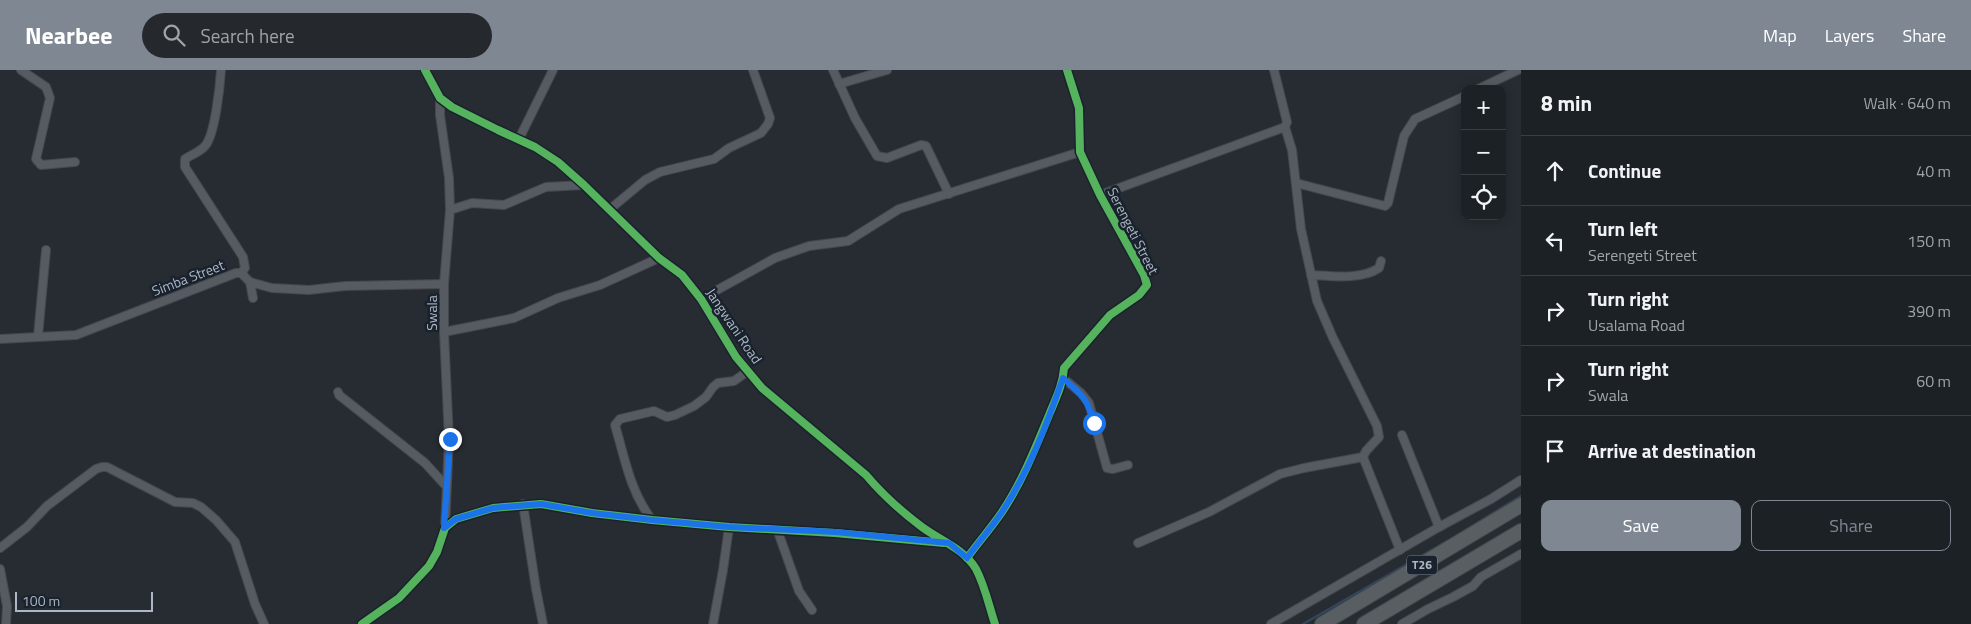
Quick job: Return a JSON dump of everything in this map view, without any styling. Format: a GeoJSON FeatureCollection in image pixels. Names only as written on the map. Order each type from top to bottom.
{"type":"FeatureCollection","features":[{"type":"Feature","properties":{"kind":"highway","name":"T26"},"geometry":{"type":"LineString","coordinates":[[1322,624],[1521,505]]}},
{"type":"Feature","properties":{"kind":"highway","name":"T26"},"geometry":{"type":"LineString","coordinates":[[1364,624],[1521,531]]}},
{"type":"Feature","properties":{"kind":"street"},"geometry":{"type":"LineString","coordinates":[[21,70],[46,87],[50,98],[36,159],[41,165],[75,162]]}},
{"type":"Feature","properties":{"kind":"street"},"geometry":{"type":"LineString","coordinates":[[222,70],[216,115],[206,146],[185,160],[186,167],[243,257],[245,268],[242,273]]}},
{"type":"Feature","properties":{"kind":"street","name":"Jangwani Road"},"geometry":{"type":"LineString","coordinates":[[425,70],[440,98],[452,107],[535,147],[558,162],[659,258],[682,276],[701,299],[736,357],[762,388],[866,474],[875,486],[923,528],[949,543],[967,558],[976,570],[995,624]]}},
{"type":"Feature","properties":{"kind":"street"},"geometry":{"type":"LineString","coordinates":[[519,139],[553,70]]}},
{"type":"Feature","properties":{"kind":"street"},"geometry":{"type":"LineString","coordinates":[[609,210],[645,180],[660,172],[714,159],[729,148],[765,129],[770,118],[753,70]]}},
{"type":"Feature","properties":{"kind":"street"},"geometry":{"type":"LineString","coordinates":[[833,70],[855,118],[877,156],[886,158],[921,145],[926,146],[948,194]]}},
{"type":"Feature","properties":{"kind":"street"},"geometry":{"type":"LineString","coordinates":[[839,84],[887,70]]}},
{"type":"Feature","properties":{"kind":"street","name":"Serengeti Street"},"geometry":{"type":"LineString","coordinates":[[967,558],[1002,512],[1021,479],[1035,451],[1063,378],[1064,368],[1110,315],[1139,295],[1146,284],[1146,279],[1100,195],[1080,152],[1079,108],[1066,70]]}},
{"type":"Feature","properties":{"kind":"street"},"geometry":{"type":"LineString","coordinates":[[1138,543],[1209,512],[1280,474],[1363,457],[1379,437],[1377,426],[1317,302],[1301,229],[1292,150],[1285,127],[1287,122],[1274,70]]}},
{"type":"Feature","properties":{"kind":"street"},"geometry":{"type":"LineString","coordinates":[[1486,85],[1518,70]]}},
{"type":"Feature","properties":{"kind":"street","name":"Swala"},"geometry":{"type":"LineString","coordinates":[[362,624],[399,598],[429,566],[437,552],[444,528],[450,439],[444,332],[444,284],[450,210],[449,178],[440,115],[440,98]]}},
{"type":"Feature","properties":{"kind":"street"},"geometry":{"type":"LineString","coordinates":[[1296,183],[1385,206],[1388,203],[1404,136],[1416,119],[1461,98]]}},
{"type":"Feature","properties":{"kind":"street"},"geometry":{"type":"LineString","coordinates":[[1100,195],[1285,127]]}},
{"type":"Feature","properties":{"kind":"street"},"geometry":{"type":"LineString","coordinates":[[701,299],[775,258],[809,246],[848,241],[899,209],[1080,152]]}},
{"type":"Feature","properties":{"kind":"street"},"geometry":{"type":"LineString","coordinates":[[450,210],[472,203],[504,204],[546,187],[584,185]]}},
{"type":"Feature","properties":{"kind":"street"},"geometry":{"type":"LineString","coordinates":[[38,336],[46,250]]}},
{"type":"Feature","properties":{"kind":"street"},"geometry":{"type":"LineString","coordinates":[[444,332],[514,318],[558,298],[600,285],[659,258]]}},
{"type":"Feature","properties":{"kind":"street"},"geometry":{"type":"LineString","coordinates":[[1310,275],[1338,276],[1371,273],[1379,268],[1381,261]]}},
{"type":"Feature","properties":{"kind":"street","name":"Simba Street"},"geometry":{"type":"LineString","coordinates":[[0,339],[76,335],[231,275],[242,273],[250,282]]}},
{"type":"Feature","properties":{"kind":"street"},"geometry":{"type":"LineString","coordinates":[[253,298],[250,282],[272,288],[309,290],[344,286],[444,284]]}},
{"type":"Feature","properties":{"kind":"street"},"geometry":{"type":"LineString","coordinates":[[652,520],[634,491],[615,425],[620,418],[654,411],[667,416],[674,415],[694,406],[718,384],[734,381],[748,371]]}},
{"type":"Feature","properties":{"kind":"street"},"geometry":{"type":"LineString","coordinates":[[1063,378],[1089,403],[1107,468],[1113,469],[1128,465]]}},
{"type":"Feature","properties":{"kind":"street"},"geometry":{"type":"LineString","coordinates":[[338,392],[425,463],[446,486]]}},
{"type":"Feature","properties":{"kind":"street"},"geometry":{"type":"LineString","coordinates":[[1402,435],[1438,527]]}},
{"type":"Feature","properties":{"kind":"street"},"geometry":{"type":"LineString","coordinates":[[1363,457],[1400,550]]}},
{"type":"Feature","properties":{"kind":"street"},"geometry":{"type":"LineString","coordinates":[[0,548],[27,528],[54,501],[96,469],[107,467],[175,502],[193,503],[201,507],[216,520],[235,542],[255,604],[264,624]]}},
{"type":"Feature","properties":{"kind":"street"},"geometry":{"type":"LineString","coordinates":[[1271,624],[1521,480]]}},
{"type":"Feature","properties":{"kind":"street"},"geometry":{"type":"LineString","coordinates":[[523,504],[536,589],[544,624]]}},
{"type":"Feature","properties":{"kind":"street"},"geometry":{"type":"LineString","coordinates":[[444,528],[456,519],[475,512],[523,504],[541,504],[592,513],[652,520],[729,527],[835,532],[949,543]]}},
{"type":"Feature","properties":{"kind":"street"},"geometry":{"type":"LineString","coordinates":[[713,624],[724,570],[729,527]]}},
{"type":"Feature","properties":{"kind":"street"},"geometry":{"type":"LineString","coordinates":[[777,529],[799,591],[812,610]]}},
{"type":"Feature","properties":{"kind":"street"},"geometry":{"type":"LineString","coordinates":[[1402,624],[1473,586],[1481,577],[1521,554]]}},
{"type":"Feature","properties":{"kind":"street"},"geometry":{"type":"LineString","coordinates":[[0,570],[7,606],[6,624]]}},
{"type":"Feature","properties":{"kind":"waterway"},"geometry":{"type":"LineString","coordinates":[[1303,624],[1456,536],[1521,496]]}},
{"type":"Feature","properties":{"kind":"cycle path"},"geometry":{"type":"LineString","coordinates":[[425,70],[440,98],[452,107],[535,147],[558,162],[659,258],[682,275],[701,299],[736,357],[762,388],[866,475],[885,496],[907,515],[929,532],[958,550],[971,562],[982,582],[995,624]]}},
{"type":"Feature","properties":{"kind":"cycle path"},"geometry":{"type":"LineString","coordinates":[[967,558],[1002,512],[1022,477],[1058,392],[1064,368],[1110,315],[1139,295],[1147,285],[1144,275],[1100,195],[1080,152],[1079,108],[1067,70]]}},
{"type":"Feature","properties":{"kind":"cycle path"},"geometry":{"type":"LineString","coordinates":[[362,624],[399,598],[429,566],[437,552],[445,528],[456,519],[493,508],[541,504],[592,513],[652,520],[944,543]]}},
{"type":"Feature","properties":{"kind":"route"},"geometry":{"type":"LineString","coordinates":[[450,439],[444,528],[456,519],[475,512],[523,504],[541,504],[592,513],[652,520],[669,520],[729,527],[835,532],[949,543],[967,558],[1002,512],[1021,479],[1035,451],[1063,378],[1089,403],[1094,423]]}}]}
